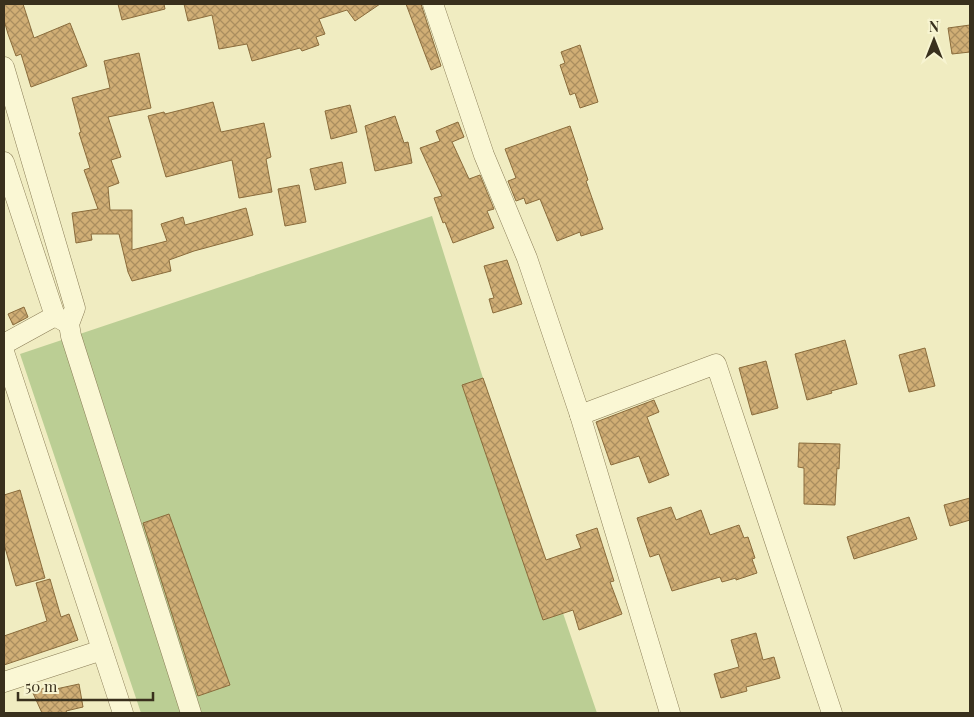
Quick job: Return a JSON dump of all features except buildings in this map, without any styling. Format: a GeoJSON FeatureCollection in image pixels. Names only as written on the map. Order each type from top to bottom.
{"type":"FeatureCollection","features":[{"type":"Feature","properties":{"kind":"street"},"geometry":{"type":"LineString","coordinates":[[433,4],[484,155],[527,258],[580,415],[670,713]]}},
{"type":"Feature","properties":{"kind":"street"},"geometry":{"type":"LineString","coordinates":[[4,67],[66,316],[191,713]]}},
{"type":"Feature","properties":{"kind":"street"},"geometry":{"type":"LineString","coordinates":[[5,171],[66,316]]}},
{"type":"Feature","properties":{"kind":"street"},"geometry":{"type":"LineString","coordinates":[[4,344],[66,316]]}},
{"type":"Feature","properties":{"kind":"street"},"geometry":{"type":"LineString","coordinates":[[4,352],[123,713]]}},
{"type":"Feature","properties":{"kind":"street"},"geometry":{"type":"LineString","coordinates":[[580,415],[716,364],[832,713]]}},
{"type":"Feature","properties":{"kind":"street"},"geometry":{"type":"LineString","coordinates":[[4,682],[102,650]]}},
{"type":"Feature","properties":{"kind":"green space"},"geometry":{"type":"Polygon","coordinates":[[[432,216],[483,378],[597,713],[141,713],[20,354],[432,216]]]}}]}
